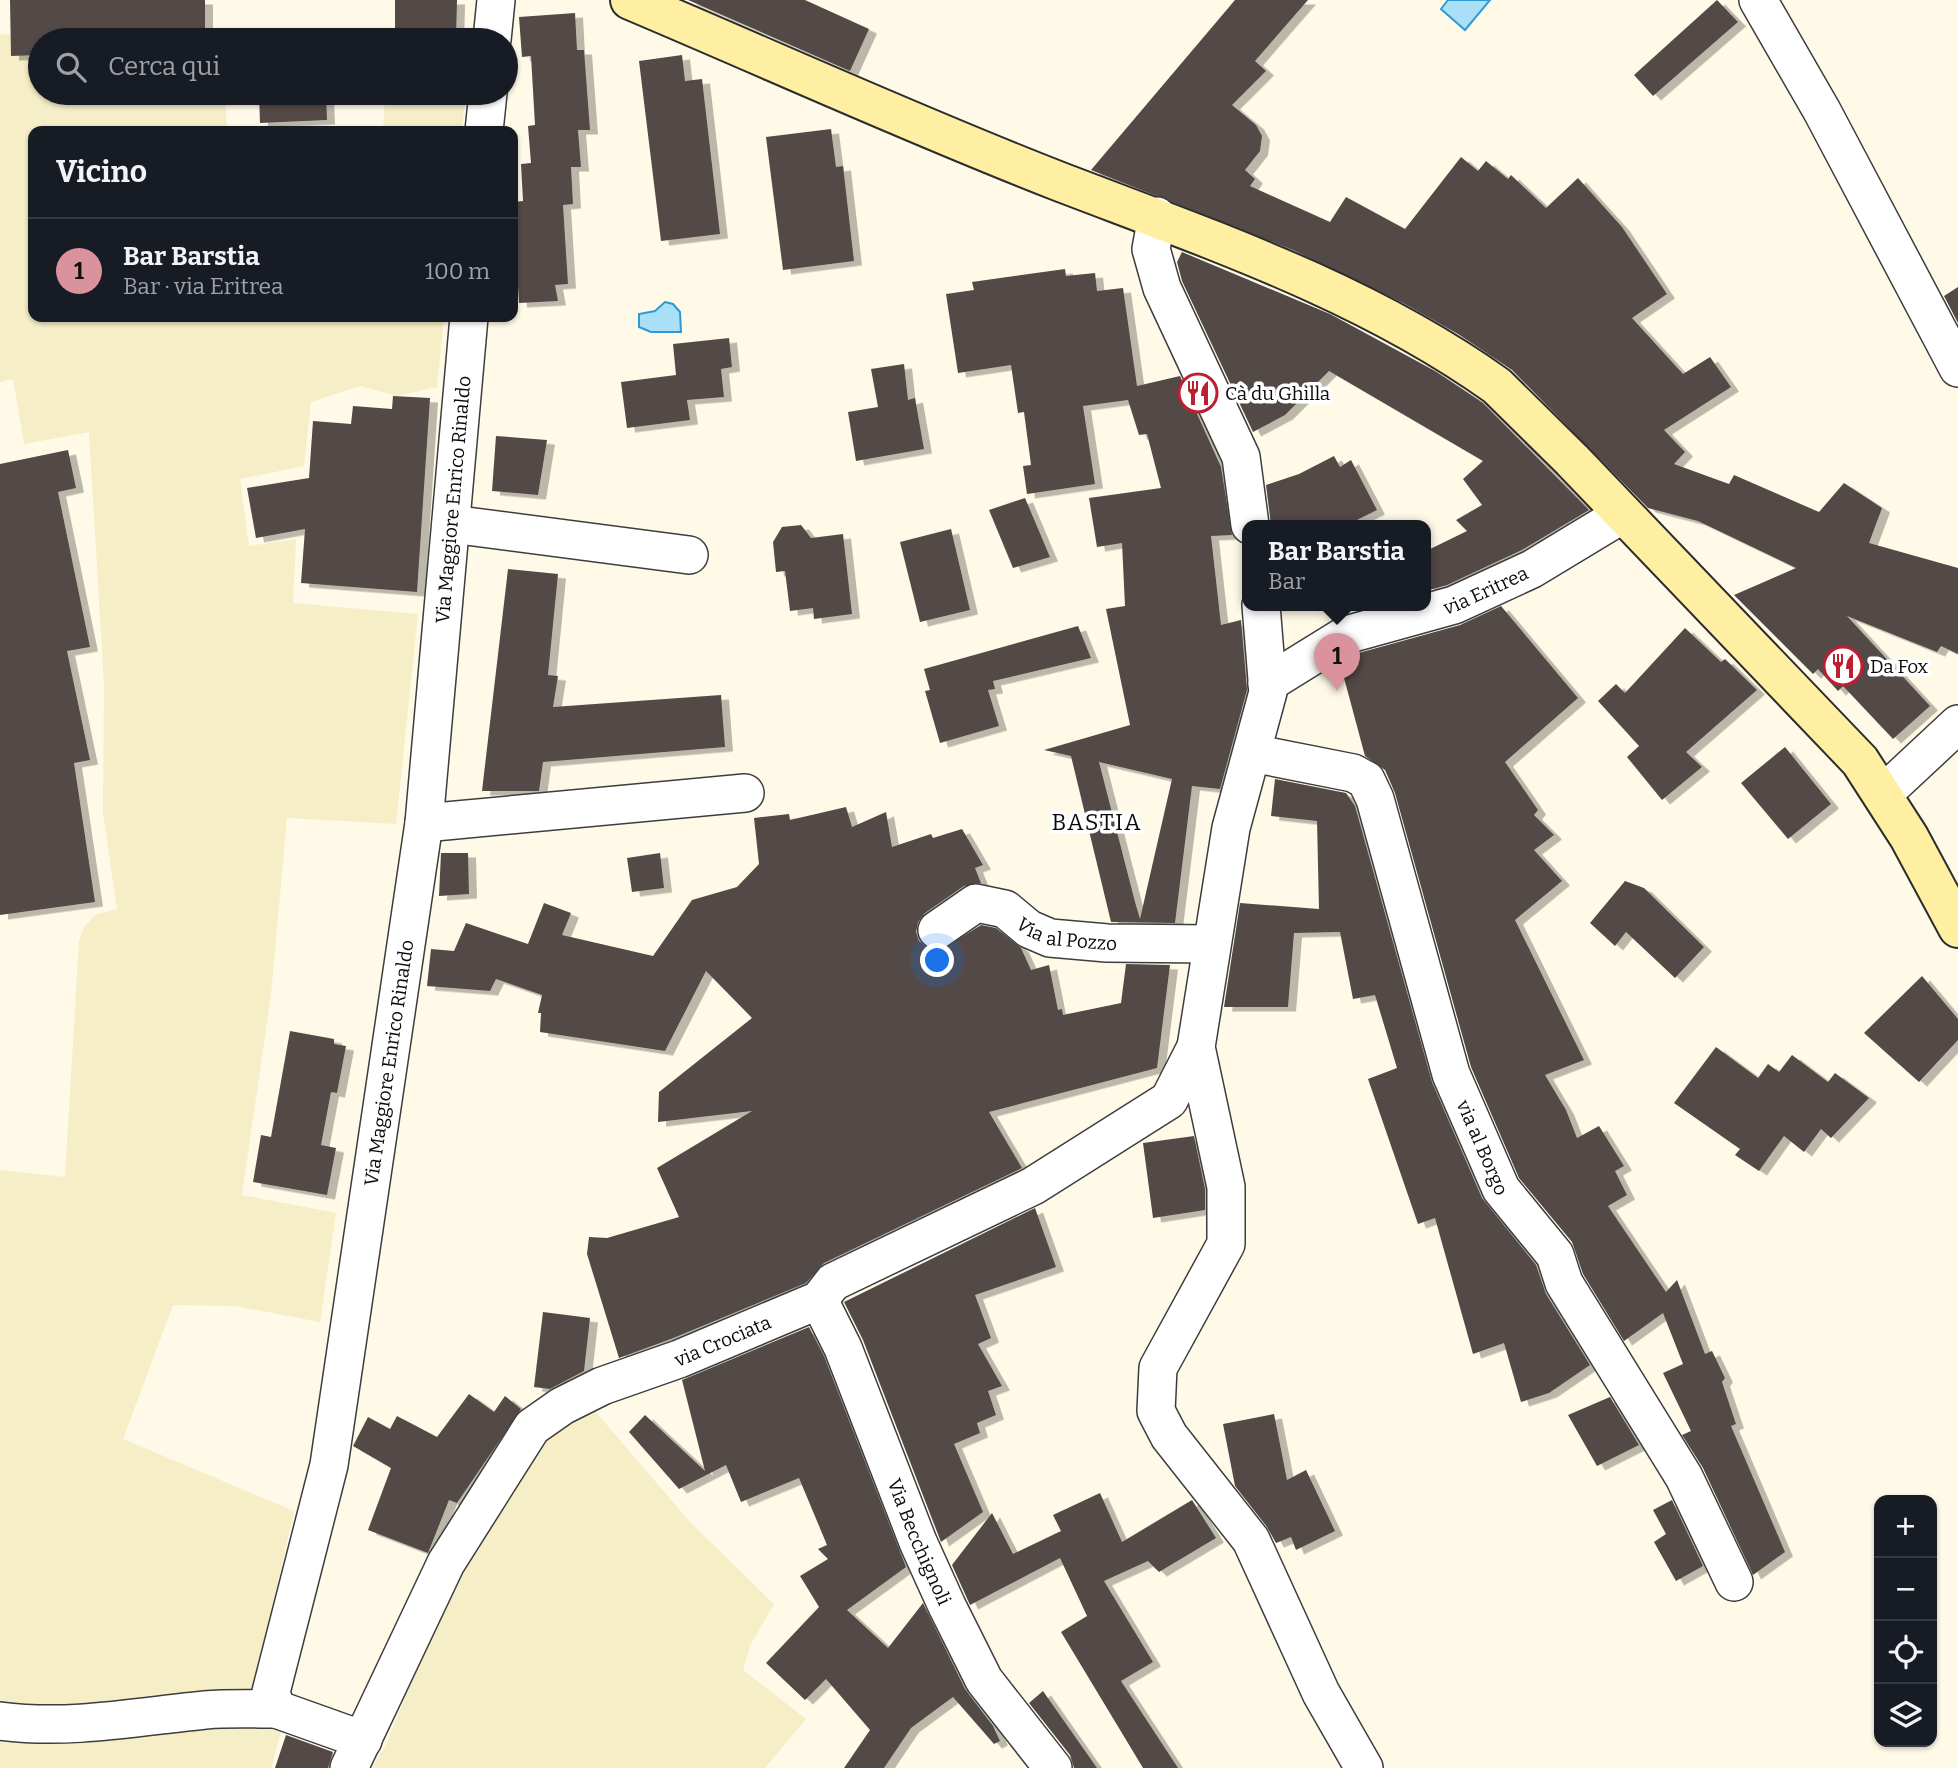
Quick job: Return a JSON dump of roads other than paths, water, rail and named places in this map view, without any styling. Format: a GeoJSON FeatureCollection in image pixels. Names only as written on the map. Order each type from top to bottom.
{"type":"FeatureCollection","features":[{"type":"Feature","properties":{"kind":"main road"},"geometry":{"type":"LineString","coordinates":[[630,0],[1057,180],[1214,238],[1394,320],[1446,349],[1497,386],[1829,726],[1884,794],[1958,928]]}},
{"type":"Feature","properties":{"kind":"street"},"geometry":{"type":"LineString","coordinates":[[493,28],[496,0]]}},
{"type":"Feature","properties":{"kind":"street"},"geometry":{"type":"LineString","coordinates":[[1758,0],[1822,111],[1958,368]]}},
{"type":"Feature","properties":{"kind":"street"},"geometry":{"type":"LineString","coordinates":[[485,126],[487,105]]}},
{"type":"Feature","properties":{"kind":"street"},"geometry":{"type":"LineString","coordinates":[[1157,216],[1151,249],[1154,262],[1162,288],[1241,457],[1249,520]]}},
{"type":"Feature","properties":{"kind":"street","name":"Via Maggiore Enrico Rinaldo"},"geometry":{"type":"LineString","coordinates":[[276,1709],[271,1692],[329,1465],[424,823],[469,322]]}},
{"type":"Feature","properties":{"kind":"street","name":"via Eritrea"},"geometry":{"type":"LineString","coordinates":[[1267,684],[1346,635],[1454,605],[1532,569],[1623,514]]}},
{"type":"Feature","properties":{"kind":"street"},"geometry":{"type":"LineString","coordinates":[[451,524],[689,555]]}},
{"type":"Feature","properties":{"kind":"street"},"geometry":{"type":"LineString","coordinates":[[1261,611],[1267,684],[1262,722],[1231,828],[1196,1046],[1226,1187],[1226,1244],[1158,1368],[1156,1411],[1170,1436],[1251,1540],[1321,1693],[1364,1768]]}},
{"type":"Feature","properties":{"kind":"street"},"geometry":{"type":"LineString","coordinates":[[1884,794],[1958,724]]}},
{"type":"Feature","properties":{"kind":"street","name":"via al Borgo"},"geometry":{"type":"LineString","coordinates":[[1252,753],[1353,773],[1366,780],[1375,799],[1451,1074],[1501,1189],[1555,1255],[1564,1283],[1684,1477],[1734,1583]]}},
{"type":"Feature","properties":{"kind":"street"},"geometry":{"type":"LineString","coordinates":[[424,823],[746,793]]}},
{"type":"Feature","properties":{"kind":"street","name":"Via al Pozzo"},"geometry":{"type":"LineString","coordinates":[[937,930],[976,903],[1006,909],[1029,929],[1050,938],[1107,943],[1211,944]]}},
{"type":"Feature","properties":{"kind":"street","name":"via Crociata"},"geometry":{"type":"LineString","coordinates":[[356,1754],[446,1563],[532,1427],[562,1406],[602,1386],[679,1359],[819,1300],[833,1282],[1033,1186],[1168,1100],[1196,1046]]}},
{"type":"Feature","properties":{"kind":"street","name":"Via Becchignoli"},"geometry":{"type":"LineString","coordinates":[[819,1300],[843,1348],[918,1542],[947,1606],[984,1680],[1053,1768]]}},
{"type":"Feature","properties":{"kind":"street"},"geometry":{"type":"LineString","coordinates":[[0,1721],[41,1727],[121,1721],[208,1710],[276,1709],[356,1754]]}},
{"type":"Feature","properties":{"kind":"water"},"geometry":{"type":"Polygon","coordinates":[[[1448,0],[1490,0],[1465,30],[1441,9],[1448,0]]]}},
{"type":"Feature","properties":{"kind":"water"},"geometry":{"type":"Polygon","coordinates":[[[665,302],[673,304],[680,312],[681,332],[651,332],[639,327],[639,314],[655,311],[665,302]]]}},
{"type":"Feature","properties":{"kind":"place","name":"Cà du Ghilla"},"geometry":{"type":"Point","coordinates":[1198,393]}},
{"type":"Feature","properties":{"kind":"place","name":"Da Fox"},"geometry":{"type":"Point","coordinates":[1843,666]}},
{"type":"Feature","properties":{"kind":"place","name":"Bar Barstia"},"geometry":{"type":"Point","coordinates":[1337,691]}},
{"type":"Feature","properties":{"kind":"district","name":"BASTIA"},"geometry":{"type":"Point","coordinates":[1097,822]}}]}
